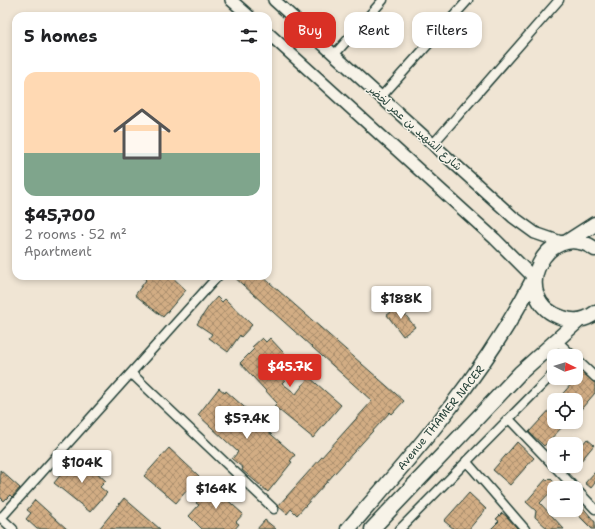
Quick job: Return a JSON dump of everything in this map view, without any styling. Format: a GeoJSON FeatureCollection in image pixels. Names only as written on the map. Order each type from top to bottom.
{"type":"FeatureCollection","features":[{"type":"Feature","properties":{"kind":"highway"},"geometry":{"type":"LineString","coordinates":[[566,243],[595,224]]}},
{"type":"Feature","properties":{"kind":"highway"},"geometry":{"type":"LineString","coordinates":[[566,243],[579,242],[595,249]]}},
{"type":"Feature","properties":{"kind":"highway","name":"Avenue THAMER NACER"},"geometry":{"type":"LineString","coordinates":[[348,529],[425,440],[464,391],[500,340],[534,278],[538,265],[545,254],[553,247],[566,243]]}},
{"type":"Feature","properties":{"kind":"highway"},"geometry":{"type":"LineString","coordinates":[[534,278],[535,289],[539,300],[546,310],[567,320],[588,319]]}},
{"type":"Feature","properties":{"kind":"highway","name":"Avenue THAMER NACER"},"geometry":{"type":"LineString","coordinates":[[372,529],[520,373],[556,340],[588,319]]}},
{"type":"Feature","properties":{"kind":"main road"},"geometry":{"type":"LineString","coordinates":[[231,0],[244,12]]}},
{"type":"Feature","properties":{"kind":"main road","name":"شارع الشهيد بن عمر لخضر"},"geometry":{"type":"LineString","coordinates":[[274,0],[513,217],[535,233],[566,243]]}},
{"type":"Feature","properties":{"kind":"main road"},"geometry":{"type":"LineString","coordinates":[[272,37],[495,239],[534,278]]}},
{"type":"Feature","properties":{"kind":"street"},"geometry":{"type":"LineString","coordinates":[[334,55],[383,0]]}},
{"type":"Feature","properties":{"kind":"street"},"geometry":{"type":"LineString","coordinates":[[381,97],[468,0]]}},
{"type":"Feature","properties":{"kind":"street"},"geometry":{"type":"LineString","coordinates":[[433,144],[558,0]]}},
{"type":"Feature","properties":{"kind":"street"},"geometry":{"type":"LineString","coordinates":[[13,529],[1,518],[214,280]]}},
{"type":"Feature","properties":{"kind":"street"},"geometry":{"type":"LineString","coordinates":[[556,340],[566,349]]}},
{"type":"Feature","properties":{"kind":"street"},"geometry":{"type":"LineString","coordinates":[[583,366],[595,378]]}},
{"type":"Feature","properties":{"kind":"street"},"geometry":{"type":"LineString","coordinates":[[131,373],[274,509]]}},
{"type":"Feature","properties":{"kind":"street"},"geometry":{"type":"LineString","coordinates":[[400,529],[547,380]]}},
{"type":"Feature","properties":{"kind":"street"},"geometry":{"type":"LineString","coordinates":[[509,419],[569,481]]}},
{"type":"Feature","properties":{"kind":"street"},"geometry":{"type":"LineString","coordinates":[[466,461],[525,529]]}},
{"type":"Feature","properties":{"kind":"street"},"geometry":{"type":"LineString","coordinates":[[583,496],[595,509]]}},
{"type":"Feature","properties":{"kind":"building"},"geometry":{"type":"Polygon","coordinates":[[[146,280],[175,280],[186,290],[163,317],[135,295],[146,280]]]}},
{"type":"Feature","properties":{"kind":"building"},"geometry":{"type":"Polygon","coordinates":[[[237,280],[267,280],[404,401],[392,414],[390,412],[297,515],[291,509],[287,514],[278,506],[372,401],[237,280]]]}},
{"type":"Feature","properties":{"kind":"building"},"geometry":{"type":"Polygon","coordinates":[[[217,297],[222,302],[225,299],[252,325],[241,337],[240,335],[228,352],[209,338],[212,334],[197,324],[217,297]]]}},
{"type":"Feature","properties":{"kind":"building"},"geometry":{"type":"Polygon","coordinates":[[[404,303],[409,310],[404,313],[415,327],[403,336],[387,315],[404,303]]]}},
{"type":"Feature","properties":{"kind":"building"},"geometry":{"type":"Polygon","coordinates":[[[262,338],[266,342],[270,338],[293,363],[287,369],[291,374],[282,383],[296,394],[309,377],[341,405],[313,438],[274,406],[277,403],[240,363],[254,349],[252,347],[262,338]]]}},
{"type":"Feature","properties":{"kind":"building"},"geometry":{"type":"Polygon","coordinates":[[[583,373],[595,383],[595,393],[583,407],[583,393],[563,393],[570,385],[583,385],[583,373]]]}},
{"type":"Feature","properties":{"kind":"building"},"geometry":{"type":"Polygon","coordinates":[[[219,388],[225,393],[226,391],[252,414],[250,416],[295,455],[290,461],[292,462],[268,492],[242,470],[243,468],[232,459],[238,452],[198,415],[219,388]]]}},
{"type":"Feature","properties":{"kind":"building"},"geometry":{"type":"Polygon","coordinates":[[[547,413],[547,429],[560,429],[553,437],[547,437],[547,443],[544,446],[529,432],[547,413]]]}},
{"type":"Feature","properties":{"kind":"building"},"geometry":{"type":"Polygon","coordinates":[[[587,439],[594,445],[583,458],[583,444],[587,439]]]}},
{"type":"Feature","properties":{"kind":"building"},"geometry":{"type":"Polygon","coordinates":[[[517,442],[534,458],[510,485],[493,470],[517,442]]]}},
{"type":"Feature","properties":{"kind":"building"},"geometry":{"type":"Polygon","coordinates":[[[169,448],[199,476],[176,503],[144,476],[169,448]]]}},
{"type":"Feature","properties":{"kind":"building"},"geometry":{"type":"Polygon","coordinates":[[[78,455],[106,481],[100,487],[107,493],[90,512],[54,483],[66,468],[65,467],[78,455]]]}},
{"type":"Feature","properties":{"kind":"building"},"geometry":{"type":"Polygon","coordinates":[[[0,470],[20,488],[12,497],[10,495],[4,501],[0,497],[0,470]]]}},
{"type":"Feature","properties":{"kind":"building"},"geometry":{"type":"Polygon","coordinates":[[[595,472],[595,483],[591,488],[585,483],[595,472]]]}},
{"type":"Feature","properties":{"kind":"building"},"geometry":{"type":"Polygon","coordinates":[[[546,479],[547,496],[540,503],[547,511],[547,517],[553,517],[564,529],[548,529],[535,517],[536,511],[526,502],[546,479]]]}},
{"type":"Feature","properties":{"kind":"building"},"geometry":{"type":"Polygon","coordinates":[[[216,480],[228,490],[223,496],[243,514],[236,522],[239,524],[235,529],[202,529],[189,516],[199,505],[196,503],[216,480]]]}},
{"type":"Feature","properties":{"kind":"building"},"geometry":{"type":"Polygon","coordinates":[[[469,493],[486,509],[469,529],[454,529],[444,521],[469,493]]]}},
{"type":"Feature","properties":{"kind":"building"},"geometry":{"type":"Polygon","coordinates":[[[124,498],[160,529],[99,529],[124,498]]]}},
{"type":"Feature","properties":{"kind":"building"},"geometry":{"type":"Polygon","coordinates":[[[35,500],[67,529],[37,529],[26,519],[31,513],[27,510],[35,500]]]}},
{"type":"Feature","properties":{"kind":"building"},"geometry":{"type":"Polygon","coordinates":[[[583,507],[595,522],[595,529],[592,529],[580,517],[583,517],[583,507]]]}},
{"type":"Feature","properties":{"kind":"building"},"geometry":{"type":"Polygon","coordinates":[[[502,513],[518,529],[491,529],[499,521],[496,519],[502,513]]]}},
{"type":"Feature","properties":{"kind":"building"},"geometry":{"type":"Polygon","coordinates":[[[265,520],[276,529],[257,529],[265,520]]]}}]}
